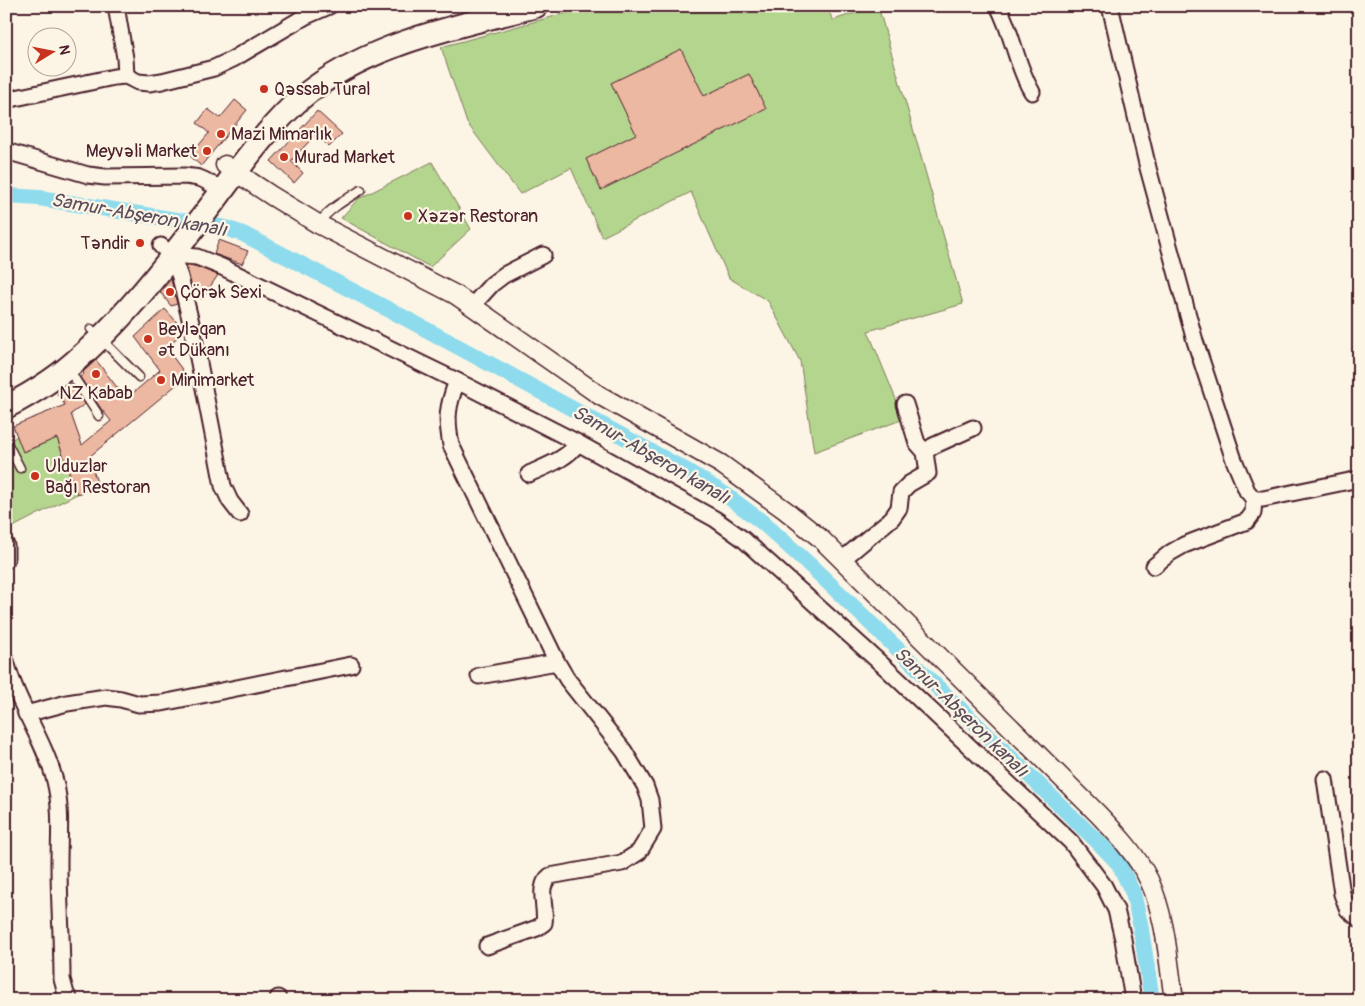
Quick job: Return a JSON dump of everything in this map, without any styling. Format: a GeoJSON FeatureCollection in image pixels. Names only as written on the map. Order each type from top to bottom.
{"type":"FeatureCollection","features":[{"type":"Feature","properties":{"kind":"main road"},"geometry":{"type":"LineString","coordinates":[[6,407],[68,368],[96,334],[125,291],[169,247],[220,182],[280,99],[307,76],[332,59],[354,48],[420,22],[478,6]]}},
{"type":"Feature","properties":{"kind":"main road"},"geometry":{"type":"LineString","coordinates":[[220,182],[312,89],[338,71],[424,35],[536,6]]}},
{"type":"Feature","properties":{"kind":"main road"},"geometry":{"type":"LineString","coordinates":[[6,392],[96,334]]}},
{"type":"Feature","properties":{"kind":"street"},"geometry":{"type":"LineString","coordinates":[[116,6],[125,58],[126,76]]}},
{"type":"Feature","properties":{"kind":"street"},"geometry":{"type":"LineString","coordinates":[[6,100],[126,76],[138,82],[149,83],[214,68],[233,59],[305,11],[329,6]]}},
{"type":"Feature","properties":{"kind":"street"},"geometry":{"type":"LineString","coordinates":[[998,6],[1009,31],[1023,77],[1032,92]]}},
{"type":"Feature","properties":{"kind":"street"},"geometry":{"type":"LineString","coordinates":[[1110,6],[1148,168],[1195,341],[1234,460],[1247,491],[1254,499],[1253,513],[1247,520],[1184,545],[1154,566]]}},
{"type":"Feature","properties":{"kind":"street"},"geometry":{"type":"LineString","coordinates":[[6,151],[88,175],[130,177],[186,176],[220,182],[318,224],[456,296],[599,395],[721,464],[785,510],[843,559],[1098,814],[1137,859],[1148,880],[1161,916],[1174,1000]]}},
{"type":"Feature","properties":{"kind":"street"},"geometry":{"type":"LineString","coordinates":[[169,247],[215,264],[457,381],[578,443],[715,519],[744,539],[887,669],[1071,842],[1100,880],[1116,910],[1133,1000]]}},
{"type":"Feature","properties":{"kind":"street"},"geometry":{"type":"LineString","coordinates":[[169,247],[180,277],[192,327],[223,486],[230,501],[240,514]]}},
{"type":"Feature","properties":{"kind":"street"},"geometry":{"type":"LineString","coordinates":[[472,306],[492,284],[504,275],[544,255]]}},
{"type":"Feature","properties":{"kind":"street"},"geometry":{"type":"LineString","coordinates":[[457,381],[448,403],[447,423],[451,445],[557,662],[567,679],[624,751],[645,786],[650,800],[653,829],[639,852],[622,863],[550,876],[542,886],[546,915],[544,922],[537,928],[487,946]]}},
{"type":"Feature","properties":{"kind":"street"},"geometry":{"type":"LineString","coordinates":[[843,559],[892,518],[899,508],[901,492],[909,484],[928,474],[925,452],[917,443],[905,404]]}},
{"type":"Feature","properties":{"kind":"street"},"geometry":{"type":"LineString","coordinates":[[925,452],[933,446],[973,428]]}},
{"type":"Feature","properties":{"kind":"street"},"geometry":{"type":"LineString","coordinates":[[529,474],[566,456],[573,451],[578,443]]}},
{"type":"Feature","properties":{"kind":"street"},"geometry":{"type":"LineString","coordinates":[[1254,499],[1263,499],[1359,479]]}},
{"type":"Feature","properties":{"kind":"street"},"geometry":{"type":"LineString","coordinates":[[6,545],[6,560]]}},
{"type":"Feature","properties":{"kind":"street"},"geometry":{"type":"LineString","coordinates":[[6,661],[26,714],[46,754],[55,782],[61,821],[59,865],[62,979],[66,994],[70,1000]]}},
{"type":"Feature","properties":{"kind":"street"},"geometry":{"type":"LineString","coordinates":[[479,676],[557,662]]}},
{"type":"Feature","properties":{"kind":"street"},"geometry":{"type":"LineString","coordinates":[[26,714],[68,703],[106,697],[121,698],[139,704],[162,703],[351,665]]}},
{"type":"Feature","properties":{"kind":"street"},"geometry":{"type":"LineString","coordinates":[[1325,779],[1342,894],[1348,910],[1359,919]]}},
{"type":"Feature","properties":{"kind":"lane"},"geometry":{"type":"LineString","coordinates":[[318,224],[331,209],[361,190]]}},
{"type":"Feature","properties":{"kind":"lane"},"geometry":{"type":"LineString","coordinates":[[96,334],[140,377]]}},
{"type":"Feature","properties":{"kind":"lane"},"geometry":{"type":"LineString","coordinates":[[68,368],[99,416]]}},
{"type":"Feature","properties":{"kind":"lane"},"geometry":{"type":"LineString","coordinates":[[6,441],[20,468]]}},
{"type":"Feature","properties":{"kind":"green space"},"geometry":{"type":"Polygon","coordinates":[[[592,6],[826,6],[833,20],[878,6],[963,304],[868,331],[904,419],[814,452],[800,361],[768,301],[729,278],[691,192],[602,237],[571,168],[520,194],[467,123],[441,47],[592,6]]]}},
{"type":"Feature","properties":{"kind":"green space"},"geometry":{"type":"Polygon","coordinates":[[[432,162],[471,229],[430,267],[341,218],[358,199],[432,162]]]}},
{"type":"Feature","properties":{"kind":"green space"},"geometry":{"type":"Polygon","coordinates":[[[17,436],[24,452],[57,438],[77,494],[13,527],[6,511],[6,444],[17,436]]]}},
{"type":"Feature","properties":{"kind":"building"},"geometry":{"type":"Polygon","coordinates":[[[681,49],[704,96],[749,74],[766,109],[601,190],[586,159],[636,134],[611,83],[681,49]]]}},
{"type":"Feature","properties":{"kind":"building"},"geometry":{"type":"Polygon","coordinates":[[[235,100],[247,110],[201,166],[190,156],[209,133],[197,123],[208,109],[220,118],[235,100]]]}},
{"type":"Feature","properties":{"kind":"building"},"geometry":{"type":"Polygon","coordinates":[[[317,111],[342,134],[329,147],[316,134],[291,161],[303,173],[294,183],[271,161],[317,111]]]}},
{"type":"Feature","properties":{"kind":"building"},"geometry":{"type":"Polygon","coordinates":[[[219,240],[248,251],[242,264],[214,254],[219,240]]]}},
{"type":"Feature","properties":{"kind":"building"},"geometry":{"type":"Polygon","coordinates":[[[186,266],[195,266],[218,275],[202,299],[197,297],[200,290],[193,291],[186,266]]]}},
{"type":"Feature","properties":{"kind":"building"},"geometry":{"type":"Polygon","coordinates":[[[171,279],[177,304],[171,306],[160,292],[171,279]]]}},
{"type":"Feature","properties":{"kind":"building"},"geometry":{"type":"Polygon","coordinates":[[[165,309],[182,328],[183,332],[166,348],[187,376],[89,457],[98,486],[77,494],[57,438],[23,452],[13,426],[65,405],[57,394],[71,383],[85,404],[71,414],[82,445],[111,421],[80,377],[84,374],[83,372],[96,360],[126,399],[160,370],[135,337],[165,309]]]}},
{"type":"Feature","properties":{"kind":"waterway","name":"Samur-Abşeron kanalı"},"geometry":{"type":"LineString","coordinates":[[6,196],[39,198],[226,228],[243,234],[405,318],[687,471],[726,495],[762,522],[812,567],[1119,864],[1133,893],[1140,923],[1152,1000]]}},
{"type":"Feature","properties":{"kind":"place","name":"Qəssab Tural"},"geometry":{"type":"Point","coordinates":[264,89]}},
{"type":"Feature","properties":{"kind":"place","name":"Mazi Mimarlık"},"geometry":{"type":"Point","coordinates":[221,134]}},
{"type":"Feature","properties":{"kind":"place","name":"Meyvəli Market"},"geometry":{"type":"Point","coordinates":[207,151]}},
{"type":"Feature","properties":{"kind":"place","name":"Murad Market"},"geometry":{"type":"Point","coordinates":[284,157]}},
{"type":"Feature","properties":{"kind":"place","name":"Xəzər Restoran"},"geometry":{"type":"Point","coordinates":[408,216]}},
{"type":"Feature","properties":{"kind":"place","name":"Təndir"},"geometry":{"type":"Point","coordinates":[140,243]}},
{"type":"Feature","properties":{"kind":"place","name":"Çörək Sexi"},"geometry":{"type":"Point","coordinates":[170,292]}},
{"type":"Feature","properties":{"kind":"place","name":"Beyləqan Ət Dükanı"},"geometry":{"type":"Point","coordinates":[148,339]}},
{"type":"Feature","properties":{"kind":"place","name":"NZ Kabab"},"geometry":{"type":"Point","coordinates":[96,374]}},
{"type":"Feature","properties":{"kind":"place","name":"Minimarket"},"geometry":{"type":"Point","coordinates":[161,380]}},
{"type":"Feature","properties":{"kind":"place","name":"Ulduzlar Bağı Restoran"},"geometry":{"type":"Point","coordinates":[35,476]}}]}
